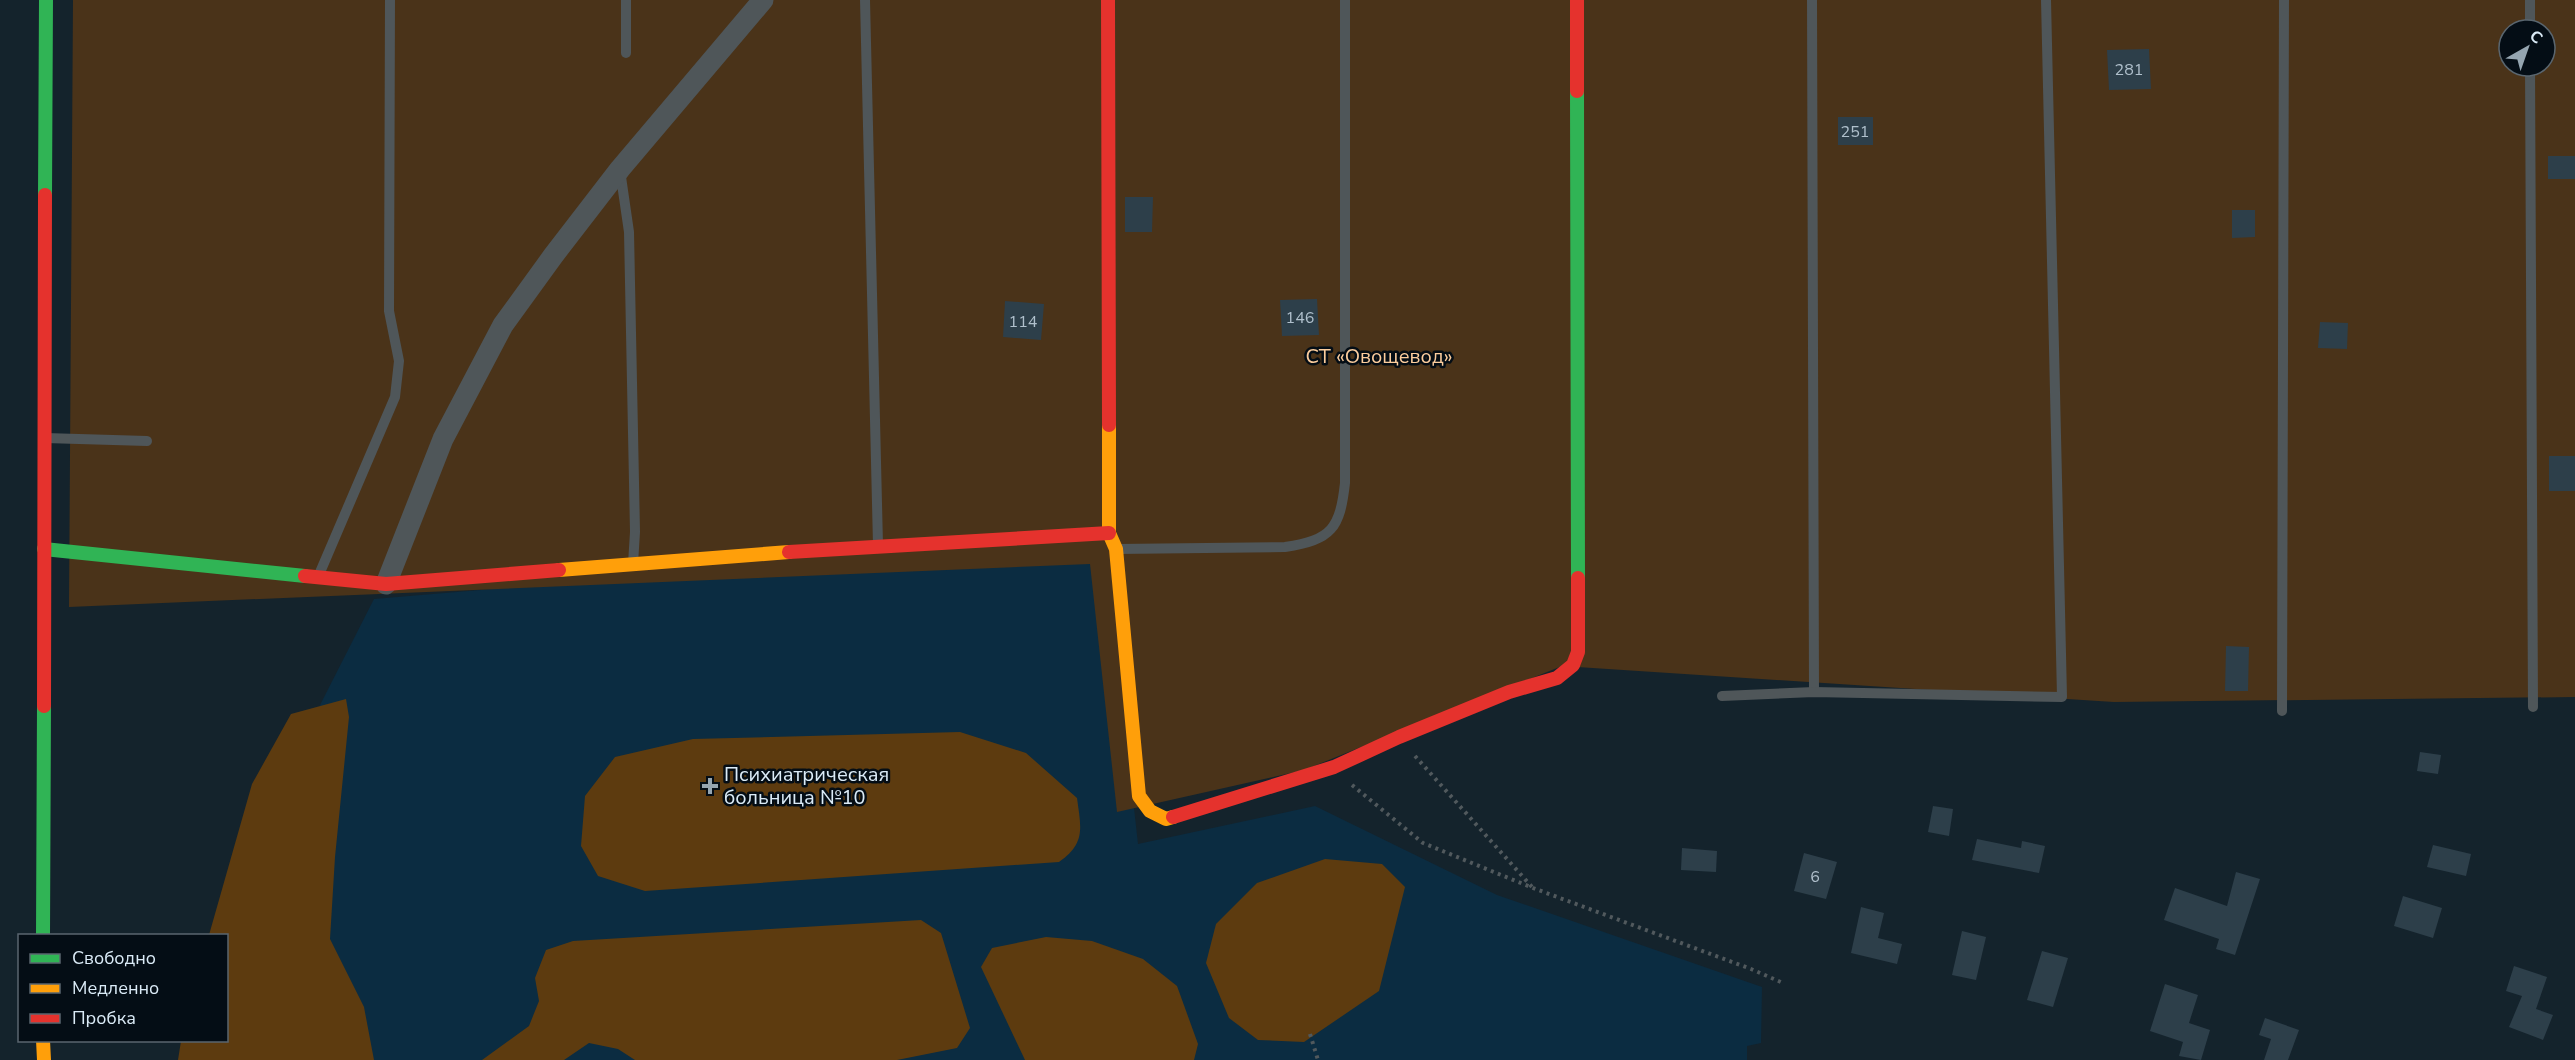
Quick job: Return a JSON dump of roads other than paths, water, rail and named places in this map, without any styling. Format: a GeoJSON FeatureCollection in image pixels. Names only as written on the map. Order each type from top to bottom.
{"type":"FeatureCollection","features":[{"type":"Feature","properties":{"kind":"street"},"geometry":{"type":"LineString","coordinates":[[43,934],[46,0]]}},
{"type":"Feature","properties":{"kind":"street"},"geometry":{"type":"LineString","coordinates":[[386,584],[443,439],[503,325],[620,169],[763,0]]}},
{"type":"Feature","properties":{"kind":"street"},"geometry":{"type":"LineString","coordinates":[[1108,0],[1109,533],[1116,549],[1139,796],[1143,805],[1155,815],[1166,819],[1334,767],[1509,692],[1557,678],[1573,665],[1578,652],[1577,0]]}},
{"type":"Feature","properties":{"kind":"street"},"geometry":{"type":"LineString","coordinates":[[44,549],[317,579],[386,584],[878,545],[1109,533]]}},
{"type":"Feature","properties":{"kind":"street"},"geometry":{"type":"LineString","coordinates":[[43,1042],[44,1060]]}},
{"type":"Feature","properties":{"kind":"lane"},"geometry":{"type":"LineString","coordinates":[[317,579],[394,397],[399,361],[389,311],[390,0]]}},
{"type":"Feature","properties":{"kind":"lane"},"geometry":{"type":"LineString","coordinates":[[626,0],[626,53]]}},
{"type":"Feature","properties":{"kind":"lane"},"geometry":{"type":"LineString","coordinates":[[865,0],[878,545]]}},
{"type":"Feature","properties":{"kind":"lane"},"geometry":{"type":"LineString","coordinates":[[1116,549],[1285,548],[1323,537],[1342,513],[1345,483],[1345,0]]}},
{"type":"Feature","properties":{"kind":"lane"},"geometry":{"type":"LineString","coordinates":[[1812,0],[1814,692]]}},
{"type":"Feature","properties":{"kind":"lane"},"geometry":{"type":"LineString","coordinates":[[1722,696],[1814,692],[2062,697],[2046,0]]}},
{"type":"Feature","properties":{"kind":"lane"},"geometry":{"type":"LineString","coordinates":[[2282,711],[2284,0]]}},
{"type":"Feature","properties":{"kind":"lane"},"geometry":{"type":"LineString","coordinates":[[2530,0],[2530,18]]}},
{"type":"Feature","properties":{"kind":"lane"},"geometry":{"type":"LineString","coordinates":[[2530,78],[2533,707]]}},
{"type":"Feature","properties":{"kind":"lane"},"geometry":{"type":"LineString","coordinates":[[620,169],[628,232],[635,532],[633,564]]}},
{"type":"Feature","properties":{"kind":"lane"},"geometry":{"type":"LineString","coordinates":[[44,438],[147,441]]}},
{"type":"Feature","properties":{"kind":"place","name":"Психиатрическая больница №10"},"geometry":{"type":"Point","coordinates":[710,786]}},
{"type":"Feature","properties":{"kind":"park label","name":"СТ «Овощевод»"},"geometry":{"type":"Point","coordinates":[1379,356]}}]}
